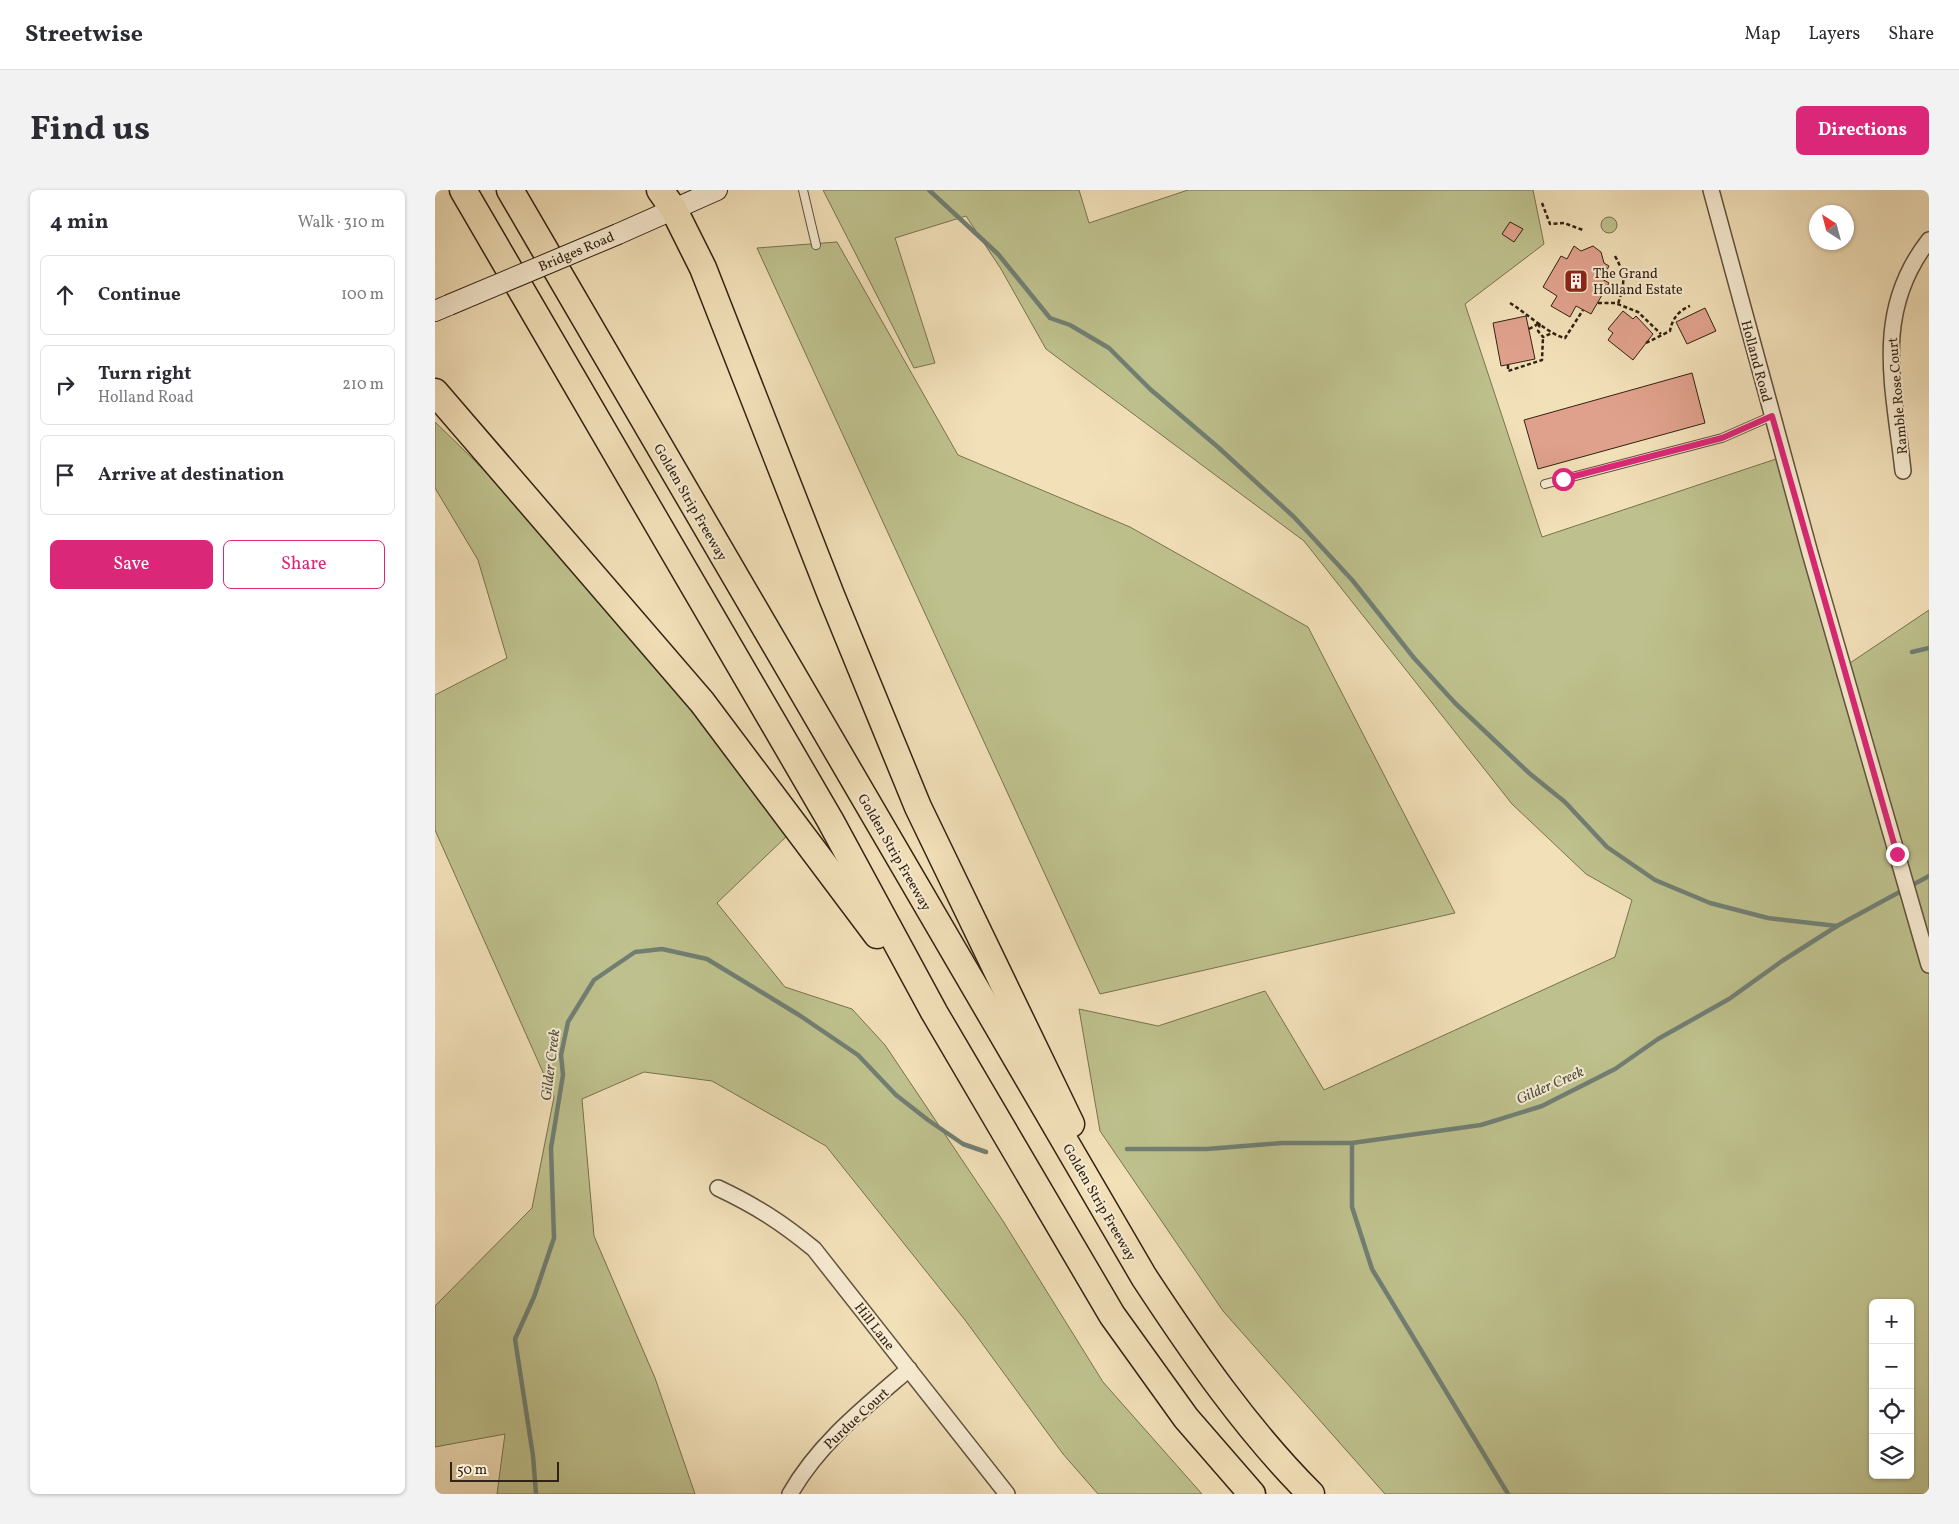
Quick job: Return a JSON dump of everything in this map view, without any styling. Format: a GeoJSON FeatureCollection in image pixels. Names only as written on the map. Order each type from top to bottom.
{"type":"FeatureCollection","features":[{"type":"Feature","properties":{"kind":"highway"},"geometry":{"type":"LineString","coordinates":[[463,190],[830,820],[934,1012],[1112,1315],[1186,1418],[1252,1494]]}},
{"type":"Feature","properties":{"kind":"highway","name":"Golden Strip Freeway"},"geometry":{"type":"LineString","coordinates":[[510,190],[1129,1253],[1193,1353],[1269,1449],[1311,1494]]}},
{"type":"Feature","properties":{"kind":"highway"},"geometry":{"type":"LineString","coordinates":[[667,200],[703,268],[831,595],[917,807],[1059,1096],[1129,1253]]}},
{"type":"Feature","properties":{"kind":"highway"},"geometry":{"type":"LineString","coordinates":[[435,392],[702,702],[934,1012]]}},
{"type":"Feature","properties":{"kind":"main road","name":"Bridges Road"},"geometry":{"type":"LineString","coordinates":[[442,308],[618,234],[667,200],[717,190]]}},
{"type":"Feature","properties":{"kind":"street","name":"Holland Road"},"geometry":{"type":"LineString","coordinates":[[1711,190],[1772,416],[1929,965]]}},
{"type":"Feature","properties":{"kind":"street","name":"Ramble Rose Court"},"geometry":{"type":"LineString","coordinates":[[1903,471],[1890,337],[1895,306],[1905,277],[1929,240]]}},
{"type":"Feature","properties":{"kind":"street","name":"Hill Lane"},"geometry":{"type":"LineString","coordinates":[[718,1188],[755,1206],[781,1222],[814,1250],[1007,1494]]}},
{"type":"Feature","properties":{"kind":"street","name":"Purdue Court"},"geometry":{"type":"LineString","coordinates":[[789,1494],[798,1479],[837,1432],[909,1369]]}},
{"type":"Feature","properties":{"kind":"lane"},"geometry":{"type":"LineString","coordinates":[[803,190],[816,245]]}},
{"type":"Feature","properties":{"kind":"lane"},"geometry":{"type":"LineString","coordinates":[[1545,484],[1722,438],[1772,416]]}},
{"type":"Feature","properties":{"kind":"path"},"geometry":{"type":"LineString","coordinates":[[1542,203],[1551,224],[1564,223],[1583,230]]}},
{"type":"Feature","properties":{"kind":"path"},"geometry":{"type":"LineString","coordinates":[[1615,256],[1623,270],[1625,283],[1618,304]]}},
{"type":"Feature","properties":{"kind":"path"},"geometry":{"type":"LineString","coordinates":[[1511,303],[1552,333],[1565,338],[1583,310]]}},
{"type":"Feature","properties":{"kind":"path"},"geometry":{"type":"LineString","coordinates":[[1597,303],[1618,304],[1643,316],[1661,334]]}},
{"type":"Feature","properties":{"kind":"path"},"geometry":{"type":"LineString","coordinates":[[1646,343],[1670,331],[1671,324],[1681,310],[1690,306]]}},
{"type":"Feature","properties":{"kind":"path"},"geometry":{"type":"LineString","coordinates":[[1640,320],[1643,316]]}},
{"type":"Feature","properties":{"kind":"path"},"geometry":{"type":"LineString","coordinates":[[1529,329],[1540,324]]}},
{"type":"Feature","properties":{"kind":"path"},"geometry":{"type":"LineString","coordinates":[[1508,365],[1509,371],[1542,360],[1543,337],[1538,331],[1540,324]]}},
{"type":"Feature","properties":{"kind":"path"},"geometry":{"type":"LineString","coordinates":[[1543,337],[1552,333]]}},
{"type":"Feature","properties":{"kind":"green space"},"geometry":{"type":"Polygon","coordinates":[[[823,190],[1079,190],[1089,223],[1188,190],[1533,190],[1544,244],[1465,304],[1542,537],[1788,455],[1844,667],[1929,610],[1929,1494],[1385,1494],[1223,1311],[1100,1131],[1079,1009],[1158,1026],[1265,991],[1324,1090],[1615,957],[1632,900],[1586,874],[1512,804],[1304,541],[1046,349],[1001,269],[966,216],[895,238],[935,363],[914,368],[823,190]]]}},
{"type":"Feature","properties":{"kind":"green space"},"geometry":{"type":"Polygon","coordinates":[[[1609,217],[1617,225],[1609,233],[1601,225],[1609,217]]]}},
{"type":"Feature","properties":{"kind":"green space"},"geometry":{"type":"Polygon","coordinates":[[[837,242],[958,455],[1130,527],[1308,627],[1455,913],[1100,994],[757,248],[837,242]]]}},
{"type":"Feature","properties":{"kind":"green space"},"geometry":{"type":"Polygon","coordinates":[[[435,422],[484,470],[575,570],[663,674],[789,834],[717,903],[785,987],[852,1009],[885,1045],[1003,1221],[1103,1382],[1202,1494],[1098,1494],[1063,1454],[965,1320],[826,1146],[712,1081],[644,1072],[582,1099],[594,1236],[655,1378],[695,1494],[497,1494],[505,1434],[435,1447],[435,1306],[532,1208],[554,1097],[435,830],[435,695],[507,658],[478,560],[435,488],[435,422]]]}},
{"type":"Feature","properties":{"kind":"building"},"geometry":{"type":"Polygon","coordinates":[[[1510,222],[1523,229],[1514,242],[1502,234],[1510,222]]]}},
{"type":"Feature","properties":{"kind":"building","name":"The Grand Holland Estate"},"geometry":{"type":"Polygon","coordinates":[[[1574,246],[1581,251],[1593,246],[1601,252],[1604,263],[1609,266],[1602,279],[1609,283],[1591,314],[1576,306],[1570,317],[1551,306],[1557,296],[1543,287],[1561,256],[1567,259],[1574,246]]]}},
{"type":"Feature","properties":{"kind":"building"},"geometry":{"type":"Polygon","coordinates":[[[1705,308],[1716,331],[1687,344],[1676,322],[1705,308]]]}},
{"type":"Feature","properties":{"kind":"building"},"geometry":{"type":"Polygon","coordinates":[[[1623,311],[1633,319],[1636,316],[1653,334],[1633,360],[1608,340],[1613,333],[1608,329],[1623,311]]]}},
{"type":"Feature","properties":{"kind":"building"},"geometry":{"type":"Polygon","coordinates":[[[1526,316],[1535,359],[1501,366],[1493,323],[1526,316]]]}},
{"type":"Feature","properties":{"kind":"building"},"geometry":{"type":"Polygon","coordinates":[[[1692,373],[1705,423],[1538,469],[1524,420],[1692,373]]]}},
{"type":"Feature","properties":{"kind":"waterway"},"geometry":{"type":"LineString","coordinates":[[929,190],[998,254],[1050,318],[1070,325],[1109,348],[1150,389],[1219,448],[1294,517],[1353,581],[1414,658],[1455,703],[1529,773],[1565,802],[1607,847],[1655,880],[1710,903],[1768,918],[1837,926]]}},
{"type":"Feature","properties":{"kind":"waterway"},"geometry":{"type":"LineString","coordinates":[[1912,652],[1929,648]]}},
{"type":"Feature","properties":{"kind":"waterway","name":"Gilder Creek"},"geometry":{"type":"LineString","coordinates":[[1127,1149],[1207,1149],[1282,1143],[1352,1143],[1481,1125],[1542,1106],[1615,1069],[1658,1039],[1729,999],[1782,961],[1837,926],[1929,876]]}},
{"type":"Feature","properties":{"kind":"waterway","name":"Gilder Creek"},"geometry":{"type":"LineString","coordinates":[[536,1494],[533,1456],[515,1339],[534,1297],[554,1238],[551,1148],[563,1075],[561,1055],[568,1022],[594,980],[635,952],[662,949],[707,959],[799,1015],[858,1055],[896,1095],[928,1120],[963,1144],[986,1152]]}},
{"type":"Feature","properties":{"kind":"waterway"},"geometry":{"type":"LineString","coordinates":[[1352,1143],[1352,1207],[1372,1269],[1508,1494]]}},
{"type":"Feature","properties":{"kind":"place","name":"The Grand Holland Estate"},"geometry":{"type":"Point","coordinates":[1576,281]}},
{"type":"Feature","properties":{"kind":"route"},"geometry":{"type":"LineString","coordinates":[[1563,479],[1722,438],[1772,416],[1897,854]]}}]}
